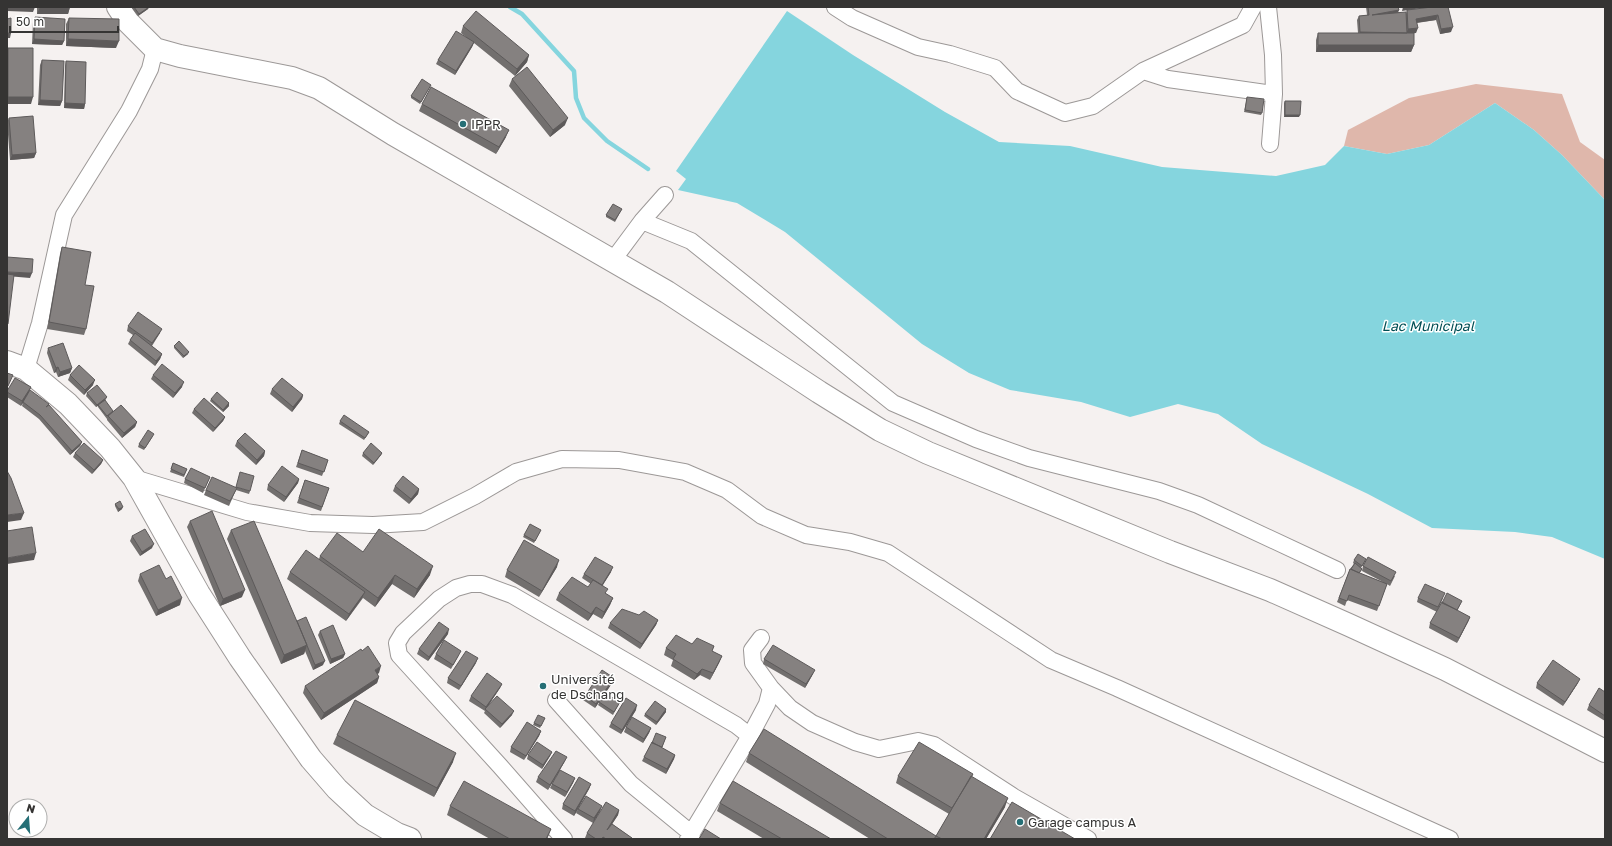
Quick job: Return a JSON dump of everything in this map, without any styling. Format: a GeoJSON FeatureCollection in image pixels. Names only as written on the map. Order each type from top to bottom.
{"type":"FeatureCollection","features":[{"type":"Feature","properties":{"kind":"main road"},"geometry":{"type":"LineString","coordinates":[[118,7],[128,22],[155,49],[180,56],[292,78],[319,88],[393,134],[668,292],[813,388],[887,433],[941,459],[1170,552],[1270,590],[1445,669],[1605,751]]}},
{"type":"Feature","properties":{"kind":"main road"},"geometry":{"type":"LineString","coordinates":[[16,366],[68,404],[110,448],[134,478],[203,600],[256,683],[311,759],[337,789],[365,815],[397,834],[410,839]]}},
{"type":"Feature","properties":{"kind":"street"},"geometry":{"type":"LineString","coordinates":[[835,7],[852,18],[918,46],[995,68],[1017,91],[1065,113],[1093,106],[1143,71],[1243,25],[1253,7]]}},
{"type":"Feature","properties":{"kind":"street"},"geometry":{"type":"LineString","coordinates":[[1268,7],[1274,94],[1270,144]]}},
{"type":"Feature","properties":{"kind":"street"},"geometry":{"type":"LineString","coordinates":[[16,366],[40,323],[64,215],[129,110],[150,69],[155,49]]}},
{"type":"Feature","properties":{"kind":"street"},"geometry":{"type":"LineString","coordinates":[[1143,71],[1168,79],[1274,94]]}},
{"type":"Feature","properties":{"kind":"street"},"geometry":{"type":"LineString","coordinates":[[613,260],[642,221],[664,195]]}},
{"type":"Feature","properties":{"kind":"street"},"geometry":{"type":"LineString","coordinates":[[642,221],[691,241],[894,403],[976,439],[1029,458],[1159,491],[1198,505],[1337,570]]}},
{"type":"Feature","properties":{"kind":"street"},"geometry":{"type":"LineString","coordinates":[[134,478],[247,512],[310,523],[373,525],[423,522],[475,496],[516,472],[562,459],[619,460],[685,472],[727,490],[762,516],[806,535],[850,542],[888,553],[1052,660],[1450,839]]}},
{"type":"Feature","properties":{"kind":"street"},"geometry":{"type":"LineString","coordinates":[[564,839],[500,766],[398,655],[397,643],[402,633],[439,599],[456,588],[470,584],[482,584],[512,595],[736,725],[750,736]]}},
{"type":"Feature","properties":{"kind":"street"},"geometry":{"type":"LineString","coordinates":[[761,638],[752,650],[753,663],[771,688],[790,708],[812,723],[855,742],[879,749],[918,741],[934,745],[1014,797],[1088,839]]}},
{"type":"Feature","properties":{"kind":"street"},"geometry":{"type":"LineString","coordinates":[[556,700],[631,784],[690,836],[750,736],[767,704],[771,688]]}},
{"type":"Feature","properties":{"kind":"shaded area"},"geometry":{"type":"Polygon","coordinates":[[[1476,84],[1562,94],[1580,142],[1605,160],[1605,200],[1562,155],[1534,130],[1495,103],[1429,145],[1387,154],[1344,146],[1348,130],[1409,98],[1476,84]]]}},
{"type":"Feature","properties":{"kind":"water","name":"Lac Municipal"},"geometry":{"type":"Polygon","coordinates":[[[787,11],[853,55],[945,112],[999,142],[1070,146],[1162,167],[1276,176],[1325,165],[1344,146],[1387,154],[1429,145],[1495,103],[1534,130],[1562,155],[1605,200],[1605,559],[1552,537],[1515,532],[1432,528],[1368,494],[1262,444],[1218,414],[1178,404],[1130,417],[1081,402],[1010,390],[969,373],[922,344],[785,232],[737,203],[678,190],[686,179],[676,171],[787,11]]]}},
{"type":"Feature","properties":{"kind":"building"},"geometry":{"type":"Polygon","coordinates":[[[134,7],[149,7],[139,14],[134,7]]]}},
{"type":"Feature","properties":{"kind":"building"},"geometry":{"type":"Polygon","coordinates":[[[1368,7],[1398,7],[1399,10],[1372,15],[1406,12],[1407,33],[1360,32],[1359,16],[1369,15],[1368,7]]]}},
{"type":"Feature","properties":{"kind":"building"},"geometry":{"type":"Polygon","coordinates":[[[1448,7],[1453,27],[1441,29],[1438,15],[1416,19],[1418,28],[1408,29],[1407,10],[1448,7]]]}},
{"type":"Feature","properties":{"kind":"building"},"geometry":{"type":"Polygon","coordinates":[[[476,11],[529,55],[517,69],[463,26],[476,11]]]}},
{"type":"Feature","properties":{"kind":"building"},"geometry":{"type":"Polygon","coordinates":[[[35,17],[65,19],[64,41],[34,39],[35,17]]]}},
{"type":"Feature","properties":{"kind":"building"},"geometry":{"type":"Polygon","coordinates":[[[11,18],[11,33],[7,33],[7,19],[11,18]]]}},
{"type":"Feature","properties":{"kind":"building"},"geometry":{"type":"Polygon","coordinates":[[[69,18],[119,19],[119,41],[68,39],[69,18]]]}},
{"type":"Feature","properties":{"kind":"building"},"geometry":{"type":"Polygon","coordinates":[[[456,31],[474,42],[456,71],[438,60],[456,31]]]}},
{"type":"Feature","properties":{"kind":"building"},"geometry":{"type":"Polygon","coordinates":[[[1318,33],[1414,33],[1414,45],[1318,45],[1318,33]]]}},
{"type":"Feature","properties":{"kind":"building"},"geometry":{"type":"Polygon","coordinates":[[[8,48],[33,48],[33,97],[8,97],[8,48]]]}},
{"type":"Feature","properties":{"kind":"building"},"geometry":{"type":"Polygon","coordinates":[[[42,60],[64,61],[62,101],[40,100],[42,60]]]}},
{"type":"Feature","properties":{"kind":"building"},"geometry":{"type":"Polygon","coordinates":[[[66,61],[86,62],[85,104],[65,103],[66,61]]]}},
{"type":"Feature","properties":{"kind":"building","name":"IPPR"},"geometry":{"type":"Polygon","coordinates":[[[527,67],[568,118],[553,130],[512,79],[527,67]]]}},
{"type":"Feature","properties":{"kind":"building"},"geometry":{"type":"Polygon","coordinates":[[[422,79],[431,85],[421,102],[411,96],[422,79]]]}},
{"type":"Feature","properties":{"kind":"building","name":"IPPR"},"geometry":{"type":"Polygon","coordinates":[[[431,87],[509,130],[499,147],[422,104],[431,87]]]}},
{"type":"Feature","properties":{"kind":"building"},"geometry":{"type":"Polygon","coordinates":[[[1247,97],[1264,99],[1262,113],[1245,110],[1247,97]]]}},
{"type":"Feature","properties":{"kind":"building"},"geometry":{"type":"Polygon","coordinates":[[[1285,101],[1301,101],[1300,115],[1285,115],[1285,101]]]}},
{"type":"Feature","properties":{"kind":"building"},"geometry":{"type":"Polygon","coordinates":[[[33,116],[36,153],[12,155],[9,118],[33,116]]]}},
{"type":"Feature","properties":{"kind":"building"},"geometry":{"type":"Polygon","coordinates":[[[613,204],[622,209],[615,220],[606,215],[613,204]]]}},
{"type":"Feature","properties":{"kind":"building"},"geometry":{"type":"Polygon","coordinates":[[[62,247],[91,252],[85,285],[94,286],[86,329],[49,322],[62,247]]]}},
{"type":"Feature","properties":{"kind":"building"},"geometry":{"type":"Polygon","coordinates":[[[7,257],[33,259],[32,273],[7,272],[7,257]]]}},
{"type":"Feature","properties":{"kind":"building"},"geometry":{"type":"Polygon","coordinates":[[[7,274],[14,275],[8,324],[7,324],[7,274]]]}},
{"type":"Feature","properties":{"kind":"building"},"geometry":{"type":"Polygon","coordinates":[[[138,312],[162,329],[152,343],[128,326],[138,312]]]}},
{"type":"Feature","properties":{"kind":"building"},"geometry":{"type":"Polygon","coordinates":[[[135,333],[162,354],[156,361],[130,340],[135,333]]]}},
{"type":"Feature","properties":{"kind":"building"},"geometry":{"type":"Polygon","coordinates":[[[179,341],[189,352],[184,356],[174,346],[179,341]]]}},
{"type":"Feature","properties":{"kind":"building"},"geometry":{"type":"Polygon","coordinates":[[[63,343],[72,368],[60,372],[58,367],[56,368],[48,348],[63,343]]]}},
{"type":"Feature","properties":{"kind":"building"},"geometry":{"type":"Polygon","coordinates":[[[162,364],[184,382],[175,393],[153,375],[162,364]]]}},
{"type":"Feature","properties":{"kind":"building"},"geometry":{"type":"Polygon","coordinates":[[[79,365],[95,380],[85,390],[70,375],[79,365]]]}},
{"type":"Feature","properties":{"kind":"building"},"geometry":{"type":"Polygon","coordinates":[[[7,373],[13,375],[8,386],[7,386],[7,373]]]}},
{"type":"Feature","properties":{"kind":"building"},"geometry":{"type":"Polygon","coordinates":[[[15,378],[31,387],[22,401],[7,392],[15,378]]]}},
{"type":"Feature","properties":{"kind":"building"},"geometry":{"type":"Polygon","coordinates":[[[282,378],[303,395],[293,407],[272,389],[282,378]]]}},
{"type":"Feature","properties":{"kind":"building"},"geometry":{"type":"Polygon","coordinates":[[[97,385],[107,397],[97,405],[87,393],[97,385]]]}},
{"type":"Feature","properties":{"kind":"building"},"geometry":{"type":"Polygon","coordinates":[[[30,390],[49,404],[46,407],[49,405],[82,442],[72,451],[40,415],[23,402],[30,390]]]}},
{"type":"Feature","properties":{"kind":"building"},"geometry":{"type":"Polygon","coordinates":[[[217,392],[229,403],[223,410],[211,399],[217,392]]]}},
{"type":"Feature","properties":{"kind":"building"},"geometry":{"type":"Polygon","coordinates":[[[204,398],[225,417],[215,428],[194,409],[204,398]]]}},
{"type":"Feature","properties":{"kind":"building"},"geometry":{"type":"Polygon","coordinates":[[[105,400],[113,411],[107,416],[98,405],[105,400]]]}},
{"type":"Feature","properties":{"kind":"building"},"geometry":{"type":"Polygon","coordinates":[[[121,405],[137,422],[124,433],[108,416],[121,405]]]}},
{"type":"Feature","properties":{"kind":"building"},"geometry":{"type":"Polygon","coordinates":[[[344,415],[369,432],[365,438],[340,421],[344,415]]]}},
{"type":"Feature","properties":{"kind":"building"},"geometry":{"type":"Polygon","coordinates":[[[148,430],[154,434],[145,448],[139,444],[148,430]]]}},
{"type":"Feature","properties":{"kind":"building"},"geometry":{"type":"Polygon","coordinates":[[[245,433],[265,451],[257,460],[237,441],[245,433]]]}},
{"type":"Feature","properties":{"kind":"building"},"geometry":{"type":"Polygon","coordinates":[[[84,443],[103,460],[94,470],[75,453],[84,443]]]}},
{"type":"Feature","properties":{"kind":"building"},"geometry":{"type":"Polygon","coordinates":[[[371,443],[382,453],[374,463],[363,453],[371,443]]]}},
{"type":"Feature","properties":{"kind":"building"},"geometry":{"type":"Polygon","coordinates":[[[302,450],[328,460],[324,472],[298,463],[302,450]]]}},
{"type":"Feature","properties":{"kind":"building"},"geometry":{"type":"Polygon","coordinates":[[[173,463],[187,469],[184,475],[171,469],[173,463]]]}},
{"type":"Feature","properties":{"kind":"building"},"geometry":{"type":"Polygon","coordinates":[[[282,466],[299,479],[286,497],[268,485],[282,466]]]}},
{"type":"Feature","properties":{"kind":"building"},"geometry":{"type":"Polygon","coordinates":[[[191,468],[210,477],[205,488],[185,479],[191,468]]]}},
{"type":"Feature","properties":{"kind":"building"},"geometry":{"type":"Polygon","coordinates":[[[7,471],[11,478],[24,513],[7,515],[7,471]]]}},
{"type":"Feature","properties":{"kind":"building"},"geometry":{"type":"Polygon","coordinates":[[[240,472],[254,476],[250,491],[236,487],[240,472]]]}},
{"type":"Feature","properties":{"kind":"building"},"geometry":{"type":"Polygon","coordinates":[[[403,476],[419,489],[411,499],[395,486],[403,476]]]}},
{"type":"Feature","properties":{"kind":"building"},"geometry":{"type":"Polygon","coordinates":[[[212,477],[237,488],[230,501],[206,490],[212,477]]]}},
{"type":"Feature","properties":{"kind":"building"},"geometry":{"type":"Polygon","coordinates":[[[305,480],[329,488],[322,507],[299,498],[305,480]]]}},
{"type":"Feature","properties":{"kind":"building"},"geometry":{"type":"Polygon","coordinates":[[[120,501],[123,507],[119,509],[115,504],[120,501]]]}},
{"type":"Feature","properties":{"kind":"building"},"geometry":{"type":"Polygon","coordinates":[[[212,511],[245,590],[223,599],[190,521],[212,511]]]}},
{"type":"Feature","properties":{"kind":"building"},"geometry":{"type":"Polygon","coordinates":[[[254,521],[307,645],[284,655],[231,530],[254,521]]]}},
{"type":"Feature","properties":{"kind":"building"},"geometry":{"type":"Polygon","coordinates":[[[530,524],[541,530],[535,541],[524,535],[530,524]]]}},
{"type":"Feature","properties":{"kind":"building"},"geometry":{"type":"Polygon","coordinates":[[[32,527],[36,553],[7,558],[7,531],[32,527]]]}},
{"type":"Feature","properties":{"kind":"building"},"geometry":{"type":"Polygon","coordinates":[[[145,529],[154,544],[142,552],[132,536],[145,529]]]}},
{"type":"Feature","properties":{"kind":"building"},"geometry":{"type":"Polygon","coordinates":[[[379,529],[433,566],[417,589],[395,575],[378,598],[320,556],[337,533],[363,552],[379,529]]]}},
{"type":"Feature","properties":{"kind":"building"},"geometry":{"type":"Polygon","coordinates":[[[524,540],[559,560],[542,591],[507,570],[524,540]]]}},
{"type":"Feature","properties":{"kind":"building"},"geometry":{"type":"Polygon","coordinates":[[[306,550],[365,592],[349,614],[290,572],[306,550]]]}},
{"type":"Feature","properties":{"kind":"building"},"geometry":{"type":"Polygon","coordinates":[[[1358,554],[1366,559],[1362,566],[1354,560],[1358,554]]]}},
{"type":"Feature","properties":{"kind":"building"},"geometry":{"type":"Polygon","coordinates":[[[595,557],[613,567],[602,585],[584,574],[595,557]]]}},
{"type":"Feature","properties":{"kind":"building"},"geometry":{"type":"Polygon","coordinates":[[[1368,557],[1396,572],[1391,581],[1363,566],[1368,557]]]}},
{"type":"Feature","properties":{"kind":"building"},"geometry":{"type":"Polygon","coordinates":[[[1355,563],[1362,569],[1359,573],[1351,569],[1355,563]]]}},
{"type":"Feature","properties":{"kind":"building"},"geometry":{"type":"Polygon","coordinates":[[[159,565],[166,579],[171,576],[182,598],[158,610],[140,574],[159,565]]]}},
{"type":"Feature","properties":{"kind":"building"},"geometry":{"type":"Polygon","coordinates":[[[1350,569],[1387,584],[1379,606],[1349,595],[1347,601],[1339,598],[1350,569]]]}},
{"type":"Feature","properties":{"kind":"building"},"geometry":{"type":"Polygon","coordinates":[[[572,577],[588,587],[593,580],[608,589],[605,593],[613,598],[604,612],[596,607],[591,614],[559,593],[572,577]]]}},
{"type":"Feature","properties":{"kind":"building"},"geometry":{"type":"Polygon","coordinates":[[[1425,584],[1445,593],[1438,607],[1418,598],[1425,584]]]}},
{"type":"Feature","properties":{"kind":"building"},"geometry":{"type":"Polygon","coordinates":[[[1447,593],[1462,601],[1457,610],[1442,603],[1447,593]]]}},
{"type":"Feature","properties":{"kind":"building"},"geometry":{"type":"Polygon","coordinates":[[[1442,602],[1470,617],[1459,638],[1430,623],[1442,602]]]}},
{"type":"Feature","properties":{"kind":"building"},"geometry":{"type":"Polygon","coordinates":[[[622,609],[639,615],[644,611],[658,620],[642,644],[610,623],[622,609]]]}},
{"type":"Feature","properties":{"kind":"building"},"geometry":{"type":"Polygon","coordinates":[[[306,617],[325,661],[315,665],[297,621],[306,617]]]}},
{"type":"Feature","properties":{"kind":"building"},"geometry":{"type":"Polygon","coordinates":[[[439,622],[449,629],[429,657],[419,649],[439,622]]]}},
{"type":"Feature","properties":{"kind":"building"},"geometry":{"type":"Polygon","coordinates":[[[333,625],[345,654],[331,659],[320,631],[333,625]]]}},
{"type":"Feature","properties":{"kind":"building"},"geometry":{"type":"Polygon","coordinates":[[[676,635],[692,644],[697,638],[714,646],[712,651],[722,656],[713,673],[702,669],[697,674],[673,659],[676,654],[666,648],[676,635]]]}},
{"type":"Feature","properties":{"kind":"building"},"geometry":{"type":"Polygon","coordinates":[[[444,640],[461,651],[453,665],[436,654],[444,640]]]}},
{"type":"Feature","properties":{"kind":"building"},"geometry":{"type":"Polygon","coordinates":[[[773,645],[815,670],[806,684],[764,659],[773,645]]]}},
{"type":"Feature","properties":{"kind":"building"},"geometry":{"type":"Polygon","coordinates":[[[368,646],[381,666],[375,670],[379,677],[324,713],[305,686],[361,649],[362,651],[368,646]]]}},
{"type":"Feature","properties":{"kind":"building"},"geometry":{"type":"Polygon","coordinates":[[[466,651],[478,658],[461,686],[448,678],[466,651]]]}},
{"type":"Feature","properties":{"kind":"building"},"geometry":{"type":"Polygon","coordinates":[[[1553,660],[1580,679],[1565,702],[1537,683],[1553,660]]]}},
{"type":"Feature","properties":{"kind":"building"},"geometry":{"type":"Polygon","coordinates":[[[602,670],[614,678],[596,704],[585,696],[602,670]]]}},
{"type":"Feature","properties":{"kind":"building"},"geometry":{"type":"Polygon","coordinates":[[[487,673],[502,684],[486,707],[471,696],[487,673]]]}},
{"type":"Feature","properties":{"kind":"building"},"geometry":{"type":"Polygon","coordinates":[[[1599,688],[1605,692],[1605,716],[1589,705],[1599,688]]]}},
{"type":"Feature","properties":{"kind":"building"},"geometry":{"type":"Polygon","coordinates":[[[605,693],[620,702],[614,712],[599,702],[605,693]]]}},
{"type":"Feature","properties":{"kind":"building"},"geometry":{"type":"Polygon","coordinates":[[[497,696],[514,711],[502,724],[485,709],[497,696]]]}},
{"type":"Feature","properties":{"kind":"building"},"geometry":{"type":"Polygon","coordinates":[[[626,698],[637,705],[622,730],[611,723],[626,698]]]}},
{"type":"Feature","properties":{"kind":"building"},"geometry":{"type":"Polygon","coordinates":[[[355,700],[456,753],[437,788],[337,735],[355,700]]]}},
{"type":"Feature","properties":{"kind":"building"},"geometry":{"type":"Polygon","coordinates":[[[655,701],[666,709],[657,722],[645,714],[655,701]]]}},
{"type":"Feature","properties":{"kind":"building"},"geometry":{"type":"Polygon","coordinates":[[[538,715],[545,718],[541,726],[534,723],[538,715]]]}},
{"type":"Feature","properties":{"kind":"building"},"geometry":{"type":"Polygon","coordinates":[[[632,717],[651,728],[644,739],[626,727],[632,717]]]}},
{"type":"Feature","properties":{"kind":"building"},"geometry":{"type":"Polygon","coordinates":[[[527,722],[541,731],[526,756],[511,747],[527,722]]]}},
{"type":"Feature","properties":{"kind":"building"},"geometry":{"type":"Polygon","coordinates":[[[764,729],[936,836],[934,839],[888,839],[749,753],[764,729]]]}},
{"type":"Feature","properties":{"kind":"building"},"geometry":{"type":"Polygon","coordinates":[[[656,733],[666,737],[662,747],[652,743],[656,733]]]}},
{"type":"Feature","properties":{"kind":"building"},"geometry":{"type":"Polygon","coordinates":[[[537,742],[552,752],[543,765],[528,755],[537,742]]]}},
{"type":"Feature","properties":{"kind":"building"},"geometry":{"type":"Polygon","coordinates":[[[652,742],[675,755],[667,769],[644,757],[652,742]]]}},
{"type":"Feature","properties":{"kind":"building"},"geometry":{"type":"Polygon","coordinates":[[[919,742],[973,774],[952,808],[898,776],[919,742]]]}},
{"type":"Feature","properties":{"kind":"building"},"geometry":{"type":"Polygon","coordinates":[[[556,751],[567,757],[550,785],[538,777],[556,751]]]}},
{"type":"Feature","properties":{"kind":"building"},"geometry":{"type":"Polygon","coordinates":[[[560,770],[575,778],[567,792],[552,784],[560,770]]]}},
{"type":"Feature","properties":{"kind":"building"},"geometry":{"type":"Polygon","coordinates":[[[971,776],[1008,798],[984,839],[942,839],[936,836],[971,776]]]}},
{"type":"Feature","properties":{"kind":"building"},"geometry":{"type":"Polygon","coordinates":[[[579,777],[591,784],[575,811],[563,804],[579,777]]]}},
{"type":"Feature","properties":{"kind":"building"},"geometry":{"type":"Polygon","coordinates":[[[464,781],[551,829],[546,839],[510,839],[450,806],[464,781]]]}},
{"type":"Feature","properties":{"kind":"building"},"geometry":{"type":"Polygon","coordinates":[[[733,781],[831,839],[782,839],[720,803],[733,781]]]}},
{"type":"Feature","properties":{"kind":"building"},"geometry":{"type":"Polygon","coordinates":[[[586,796],[602,806],[594,818],[578,809],[586,796]]]}},
{"type":"Feature","properties":{"kind":"building"},"geometry":{"type":"Polygon","coordinates":[[[606,802],[619,810],[607,830],[612,824],[632,838],[631,839],[606,839],[603,837],[602,839],[596,839],[587,833],[606,802]]]}},
{"type":"Feature","properties":{"kind":"building","name":"Garage campus A"},"geometry":{"type":"Polygon","coordinates":[[[1012,802],[1075,839],[990,839],[1012,802]]]}},
{"type":"Feature","properties":{"kind":"building"},"geometry":{"type":"Polygon","coordinates":[[[705,829],[721,839],[699,839],[705,829]]]}},
{"type":"Feature","properties":{"kind":"waterway"},"geometry":{"type":"LineString","coordinates":[[510,7],[522,14],[574,71],[576,98],[584,118],[607,141],[648,169]]}},
{"type":"Feature","properties":{"kind":"place","name":"IPPR"},"geometry":{"type":"Point","coordinates":[463,124]}},
{"type":"Feature","properties":{"kind":"place","name":"Université de Dschang"},"geometry":{"type":"Point","coordinates":[543,686]}},
{"type":"Feature","properties":{"kind":"place","name":"Garage campus A"},"geometry":{"type":"Point","coordinates":[1020,822]}}]}
